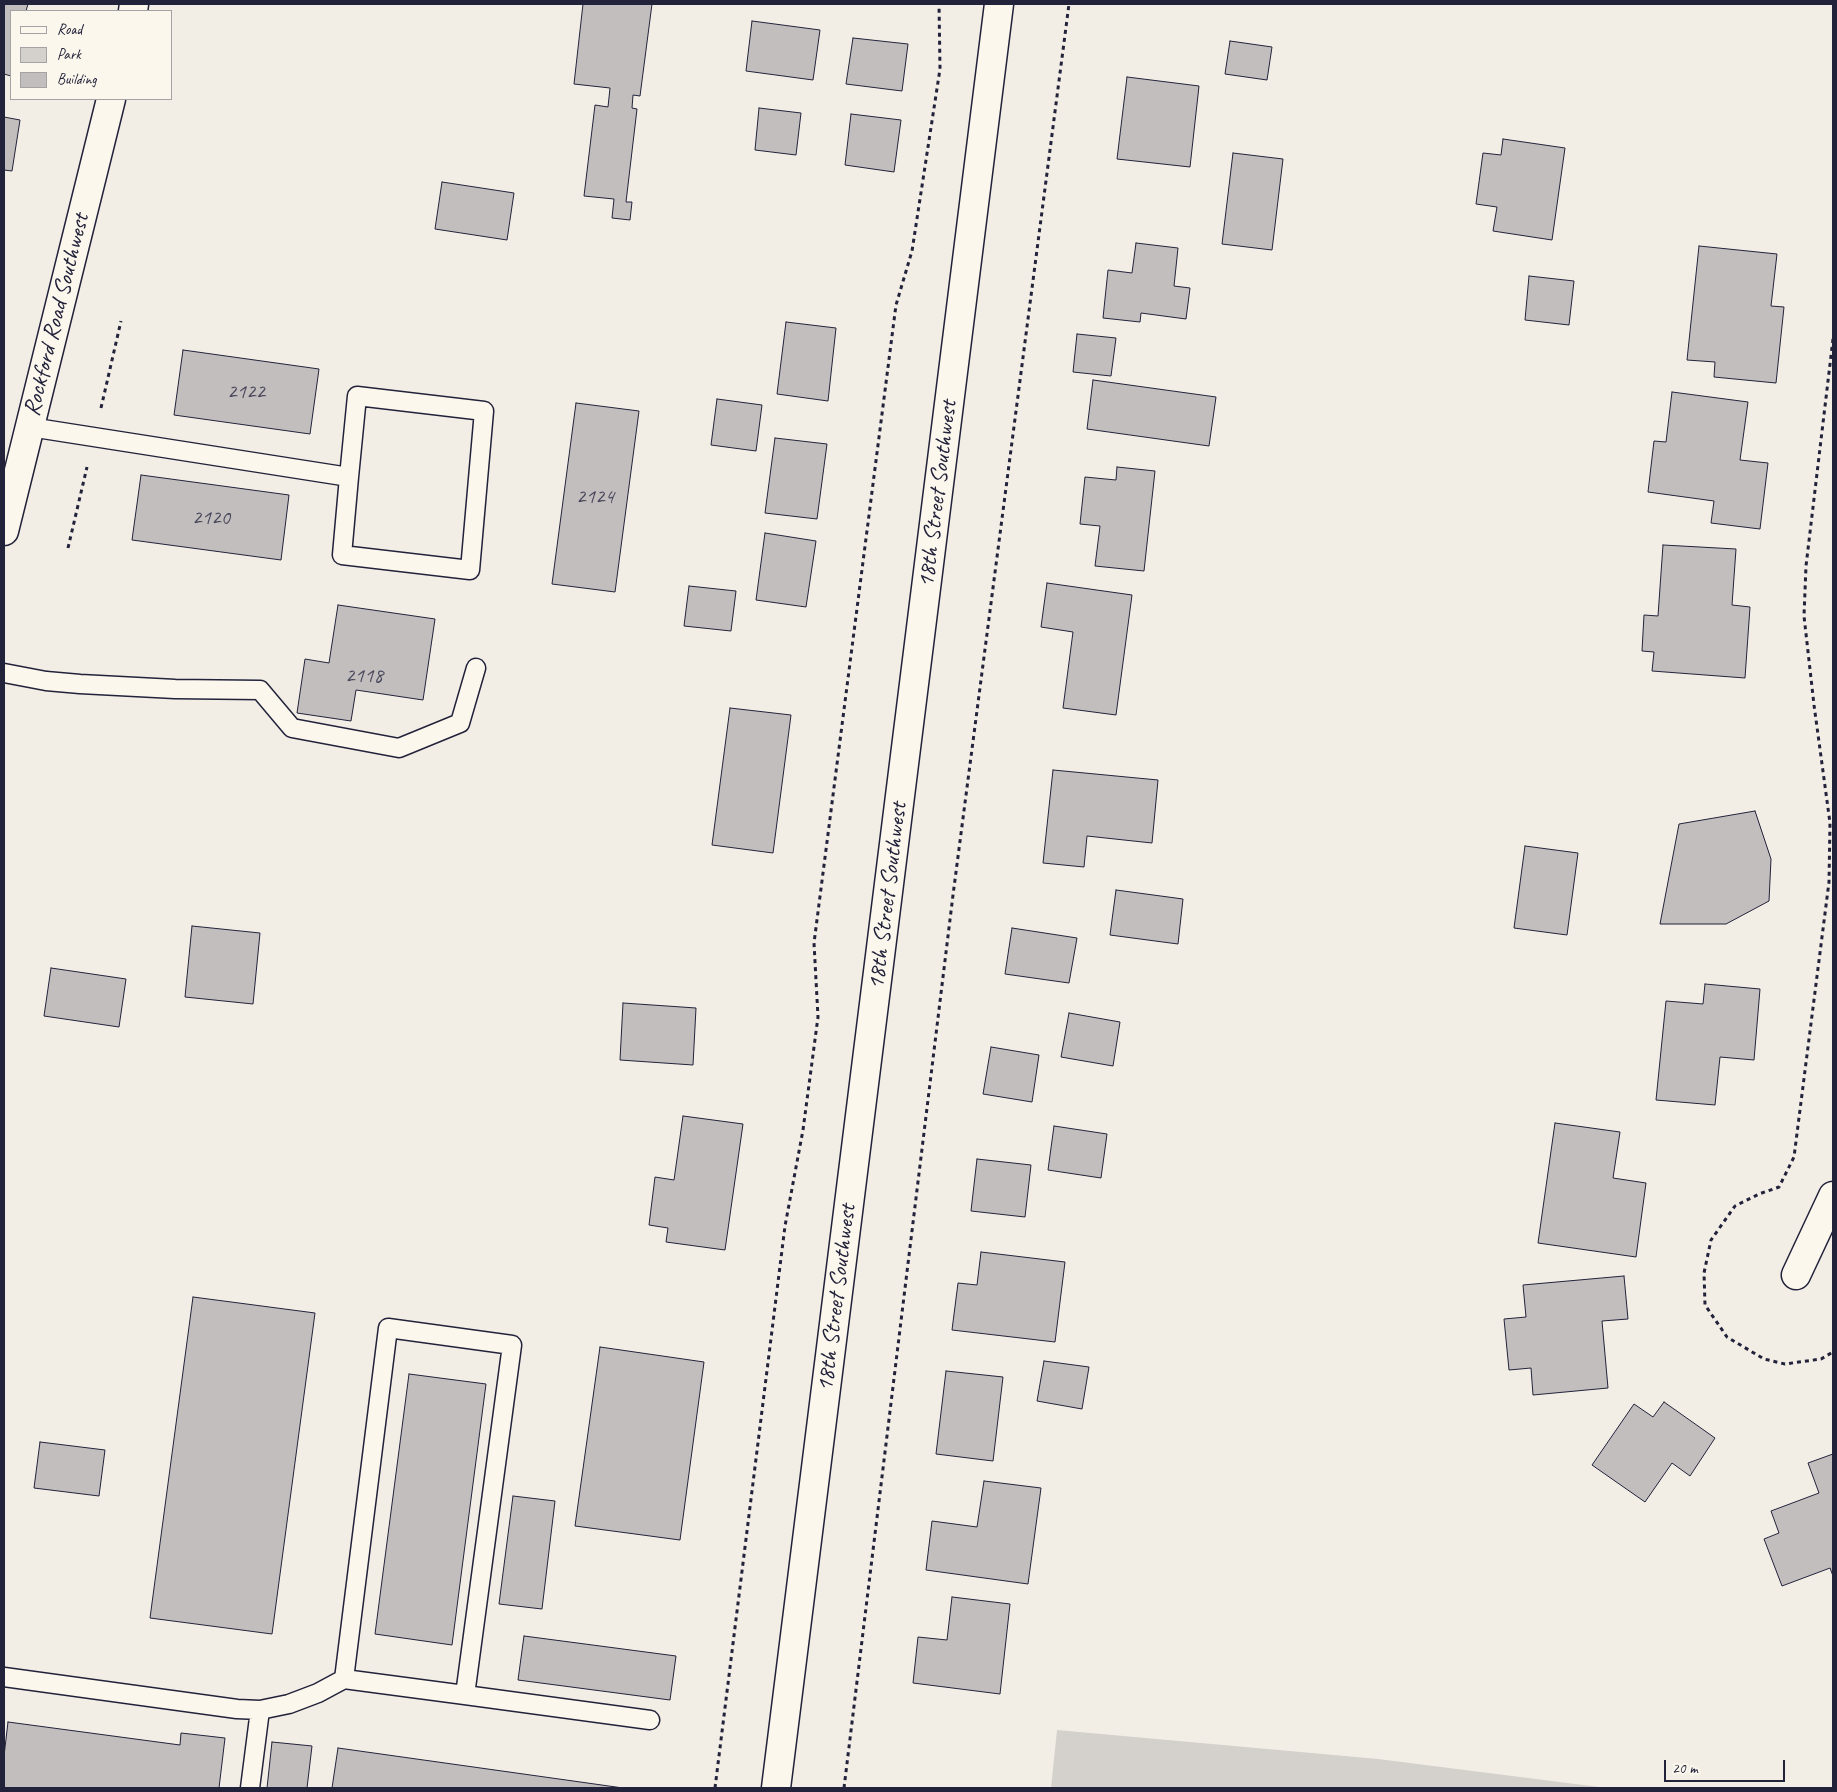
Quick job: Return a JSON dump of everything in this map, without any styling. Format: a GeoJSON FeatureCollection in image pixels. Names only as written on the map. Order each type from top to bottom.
{"type":"FeatureCollection","features":[{"type":"Feature","properties":{"kind":"street","name":"18th Street Southwest"},"geometry":{"type":"LineString","coordinates":[[776,1788],[999,4]]}},
{"type":"Feature","properties":{"kind":"street","name":"Rockford Road Southwest"},"geometry":{"type":"LineString","coordinates":[[4,531],[111,100]]}},
{"type":"Feature","properties":{"kind":"street"},"geometry":{"type":"LineString","coordinates":[[1796,1275],[1833,1196]]}},
{"type":"Feature","properties":{"kind":"lane"},"geometry":{"type":"LineString","coordinates":[[357,396],[484,411],[470,570],[342,555],[349,477],[357,396]]}},
{"type":"Feature","properties":{"kind":"lane"},"geometry":{"type":"LineString","coordinates":[[30,427],[349,477]]}},
{"type":"Feature","properties":{"kind":"lane"},"geometry":{"type":"LineString","coordinates":[[4,673],[46,681],[90,684],[174,689],[260,690],[292,728],[399,748],[460,723],[476,668]]}},
{"type":"Feature","properties":{"kind":"lane"},"geometry":{"type":"LineString","coordinates":[[344,1679],[388,1328],[512,1346],[465,1695]]}},
{"type":"Feature","properties":{"kind":"lane"},"geometry":{"type":"LineString","coordinates":[[4,1677],[237,1709],[260,1710],[289,1704],[344,1679],[650,1720]]}},
{"type":"Feature","properties":{"kind":"lane"},"geometry":{"type":"LineString","coordinates":[[250,1788],[260,1710]]}},
{"type":"Feature","properties":{"kind":"path"},"geometry":{"type":"LineString","coordinates":[[715,1788],[784,1226],[803,1130],[818,1017],[814,943],[896,305],[912,251],[940,69],[940,4]]}},
{"type":"Feature","properties":{"kind":"path"},"geometry":{"type":"LineString","coordinates":[[844,1788],[953,895],[1069,4]]}},
{"type":"Feature","properties":{"kind":"path"},"geometry":{"type":"LineString","coordinates":[[1833,339],[1806,566],[1804,616],[1830,823],[1829,896],[1794,1157],[1779,1187],[1758,1194],[1735,1206],[1711,1240],[1704,1273],[1706,1305],[1727,1337],[1734,1342],[1764,1360],[1785,1364],[1821,1359],[1833,1352]]}},
{"type":"Feature","properties":{"kind":"green space"},"geometry":{"type":"Polygon","coordinates":[[[1057,1730],[1378,1759],[1607,1788],[1051,1788],[1057,1730]]]}},
{"type":"Feature","properties":{"kind":"building"},"geometry":{"type":"Polygon","coordinates":[[[4,4],[28,4],[26,10],[10,10],[10,76],[4,74],[4,4]]]}},
{"type":"Feature","properties":{"kind":"building"},"geometry":{"type":"Polygon","coordinates":[[[583,4],[652,4],[640,96],[633,95],[632,108],[637,109],[626,202],[632,202],[630,220],[612,218],[614,199],[584,196],[595,105],[608,107],[610,88],[574,84],[583,4]]]}},
{"type":"Feature","properties":{"kind":"building"},"geometry":{"type":"Polygon","coordinates":[[[752,21],[820,30],[813,80],[746,71],[752,21]]]}},
{"type":"Feature","properties":{"kind":"building"},"geometry":{"type":"Polygon","coordinates":[[[853,38],[908,44],[902,91],[846,84],[853,38]]]}},
{"type":"Feature","properties":{"kind":"building"},"geometry":{"type":"Polygon","coordinates":[[[1230,41],[1272,47],[1267,80],[1225,74],[1230,41]]]}},
{"type":"Feature","properties":{"kind":"building"},"geometry":{"type":"Polygon","coordinates":[[[1127,77],[1199,86],[1190,167],[1117,159],[1127,77]]]}},
{"type":"Feature","properties":{"kind":"building"},"geometry":{"type":"Polygon","coordinates":[[[759,108],[801,113],[796,155],[755,150],[759,108]]]}},
{"type":"Feature","properties":{"kind":"building"},"geometry":{"type":"Polygon","coordinates":[[[851,114],[901,120],[894,172],[845,165],[851,114]]]}},
{"type":"Feature","properties":{"kind":"building"},"geometry":{"type":"Polygon","coordinates":[[[4,117],[20,120],[12,171],[4,170],[4,117]]]}},
{"type":"Feature","properties":{"kind":"building"},"geometry":{"type":"Polygon","coordinates":[[[1503,139],[1565,148],[1552,240],[1493,231],[1497,207],[1476,204],[1483,153],[1501,155],[1503,139]]]}},
{"type":"Feature","properties":{"kind":"building"},"geometry":{"type":"Polygon","coordinates":[[[1233,153],[1283,159],[1272,250],[1222,244],[1233,153]]]}},
{"type":"Feature","properties":{"kind":"building"},"geometry":{"type":"Polygon","coordinates":[[[442,182],[514,193],[507,240],[435,229],[442,182]]]}},
{"type":"Feature","properties":{"kind":"building"},"geometry":{"type":"Polygon","coordinates":[[[1136,243],[1178,248],[1174,286],[1190,288],[1186,319],[1141,313],[1140,322],[1103,318],[1108,270],[1132,273],[1136,243]]]}},
{"type":"Feature","properties":{"kind":"building"},"geometry":{"type":"Polygon","coordinates":[[[1699,246],[1777,254],[1771,306],[1784,307],[1776,383],[1714,377],[1715,362],[1687,360],[1699,246]]]}},
{"type":"Feature","properties":{"kind":"building"},"geometry":{"type":"Polygon","coordinates":[[[1529,276],[1574,281],[1569,325],[1525,320],[1529,276]]]}},
{"type":"Feature","properties":{"kind":"building"},"geometry":{"type":"Polygon","coordinates":[[[786,322],[836,328],[828,401],[777,394],[786,322]]]}},
{"type":"Feature","properties":{"kind":"building"},"geometry":{"type":"Polygon","coordinates":[[[1077,334],[1116,338],[1111,376],[1073,372],[1077,334]]]}},
{"type":"Feature","properties":{"kind":"building"},"geometry":{"type":"Polygon","coordinates":[[[183,350],[319,369],[310,434],[174,415],[183,350]]]}},
{"type":"Feature","properties":{"kind":"building"},"geometry":{"type":"Polygon","coordinates":[[[1093,380],[1216,397],[1209,446],[1087,429],[1093,380]]]}},
{"type":"Feature","properties":{"kind":"building"},"geometry":{"type":"Polygon","coordinates":[[[1672,392],[1748,402],[1740,460],[1768,463],[1760,529],[1711,523],[1714,501],[1648,492],[1654,441],[1666,442],[1672,392]]]}},
{"type":"Feature","properties":{"kind":"building"},"geometry":{"type":"Polygon","coordinates":[[[717,399],[762,405],[756,451],[711,445],[717,399]]]}},
{"type":"Feature","properties":{"kind":"building"},"geometry":{"type":"Polygon","coordinates":[[[576,403],[639,411],[615,592],[552,584],[576,403]]]}},
{"type":"Feature","properties":{"kind":"building"},"geometry":{"type":"Polygon","coordinates":[[[775,438],[827,444],[817,519],[765,513],[775,438]]]}},
{"type":"Feature","properties":{"kind":"building"},"geometry":{"type":"Polygon","coordinates":[[[1117,467],[1155,471],[1144,571],[1095,566],[1100,526],[1080,524],[1085,477],[1116,480],[1117,467]]]}},
{"type":"Feature","properties":{"kind":"building"},"geometry":{"type":"Polygon","coordinates":[[[141,475],[289,495],[281,560],[132,540],[141,475]]]}},
{"type":"Feature","properties":{"kind":"building"},"geometry":{"type":"Polygon","coordinates":[[[765,533],[816,541],[806,607],[756,600],[765,533]]]}},
{"type":"Feature","properties":{"kind":"building"},"geometry":{"type":"Polygon","coordinates":[[[1663,545],[1736,549],[1732,605],[1750,607],[1745,678],[1652,671],[1654,652],[1642,651],[1644,615],[1658,616],[1663,545]]]}},
{"type":"Feature","properties":{"kind":"building"},"geometry":{"type":"Polygon","coordinates":[[[1047,583],[1132,595],[1116,715],[1063,708],[1073,632],[1041,627],[1047,583]]]}},
{"type":"Feature","properties":{"kind":"building"},"geometry":{"type":"Polygon","coordinates":[[[689,586],[736,591],[731,631],[684,626],[689,586]]]}},
{"type":"Feature","properties":{"kind":"building"},"geometry":{"type":"Polygon","coordinates":[[[338,605],[435,619],[423,700],[356,690],[351,721],[297,713],[305,659],[329,663],[338,605]]]}},
{"type":"Feature","properties":{"kind":"building"},"geometry":{"type":"Polygon","coordinates":[[[730,708],[791,715],[773,853],[712,845],[730,708]]]}},
{"type":"Feature","properties":{"kind":"building"},"geometry":{"type":"Polygon","coordinates":[[[1053,770],[1158,780],[1152,843],[1087,836],[1084,867],[1043,863],[1053,770]]]}},
{"type":"Feature","properties":{"kind":"building"},"geometry":{"type":"Polygon","coordinates":[[[1755,811],[1771,859],[1769,901],[1726,924],[1660,924],[1679,824],[1755,811]]]}},
{"type":"Feature","properties":{"kind":"building"},"geometry":{"type":"Polygon","coordinates":[[[1525,846],[1578,853],[1567,935],[1514,928],[1525,846]]]}},
{"type":"Feature","properties":{"kind":"building"},"geometry":{"type":"Polygon","coordinates":[[[1116,890],[1183,899],[1178,944],[1110,935],[1116,890]]]}},
{"type":"Feature","properties":{"kind":"building"},"geometry":{"type":"Polygon","coordinates":[[[192,926],[260,933],[253,1004],[185,997],[192,926]]]}},
{"type":"Feature","properties":{"kind":"building"},"geometry":{"type":"Polygon","coordinates":[[[1012,928],[1077,938],[1069,983],[1005,974],[1012,928]]]}},
{"type":"Feature","properties":{"kind":"building"},"geometry":{"type":"Polygon","coordinates":[[[51,968],[126,979],[119,1027],[44,1016],[51,968]]]}},
{"type":"Feature","properties":{"kind":"building"},"geometry":{"type":"Polygon","coordinates":[[[1705,984],[1760,989],[1754,1060],[1720,1057],[1715,1105],[1656,1100],[1666,1001],[1703,1004],[1705,984]]]}},
{"type":"Feature","properties":{"kind":"building"},"geometry":{"type":"Polygon","coordinates":[[[623,1003],[696,1008],[693,1065],[620,1060],[623,1003]]]}},
{"type":"Feature","properties":{"kind":"building"},"geometry":{"type":"Polygon","coordinates":[[[1069,1013],[1120,1022],[1113,1066],[1061,1057],[1069,1013]]]}},
{"type":"Feature","properties":{"kind":"building"},"geometry":{"type":"Polygon","coordinates":[[[991,1047],[1039,1055],[1032,1102],[983,1094],[991,1047]]]}},
{"type":"Feature","properties":{"kind":"building"},"geometry":{"type":"Polygon","coordinates":[[[683,1116],[743,1124],[725,1250],[666,1242],[668,1228],[649,1225],[655,1177],[674,1180],[683,1116]]]}},
{"type":"Feature","properties":{"kind":"building"},"geometry":{"type":"Polygon","coordinates":[[[1555,1123],[1620,1132],[1613,1178],[1646,1183],[1636,1257],[1538,1243],[1555,1123]]]}},
{"type":"Feature","properties":{"kind":"building"},"geometry":{"type":"Polygon","coordinates":[[[1054,1126],[1107,1134],[1101,1178],[1048,1170],[1054,1126]]]}},
{"type":"Feature","properties":{"kind":"building"},"geometry":{"type":"Polygon","coordinates":[[[977,1159],[1031,1165],[1025,1217],[971,1211],[977,1159]]]}},
{"type":"Feature","properties":{"kind":"building"},"geometry":{"type":"Polygon","coordinates":[[[981,1252],[1065,1262],[1055,1342],[952,1330],[958,1283],[977,1285],[981,1252]]]}},
{"type":"Feature","properties":{"kind":"building"},"geometry":{"type":"Polygon","coordinates":[[[1624,1276],[1628,1319],[1602,1321],[1608,1388],[1533,1395],[1531,1368],[1509,1370],[1504,1319],[1526,1317],[1523,1285],[1624,1276]]]}},
{"type":"Feature","properties":{"kind":"building"},"geometry":{"type":"Polygon","coordinates":[[[193,1297],[315,1313],[272,1634],[150,1618],[193,1297]]]}},
{"type":"Feature","properties":{"kind":"building"},"geometry":{"type":"Polygon","coordinates":[[[600,1347],[704,1362],[680,1540],[575,1526],[600,1347]]]}},
{"type":"Feature","properties":{"kind":"building"},"geometry":{"type":"Polygon","coordinates":[[[1044,1361],[1089,1367],[1082,1409],[1037,1401],[1044,1361]]]}},
{"type":"Feature","properties":{"kind":"building"},"geometry":{"type":"Polygon","coordinates":[[[946,1371],[1003,1377],[993,1461],[936,1454],[946,1371]]]}},
{"type":"Feature","properties":{"kind":"building"},"geometry":{"type":"Polygon","coordinates":[[[409,1374],[486,1384],[452,1645],[375,1634],[409,1374]]]}},
{"type":"Feature","properties":{"kind":"building"},"geometry":{"type":"Polygon","coordinates":[[[1664,1402],[1715,1438],[1690,1476],[1672,1463],[1645,1502],[1592,1465],[1634,1404],[1653,1417],[1664,1402]]]}},
{"type":"Feature","properties":{"kind":"building"},"geometry":{"type":"Polygon","coordinates":[[[40,1442],[105,1450],[99,1496],[34,1488],[40,1442]]]}},
{"type":"Feature","properties":{"kind":"building"},"geometry":{"type":"Polygon","coordinates":[[[1833,1454],[1833,1576],[1830,1568],[1782,1586],[1764,1539],[1779,1533],[1771,1511],[1819,1493],[1808,1463],[1833,1454]]]}},
{"type":"Feature","properties":{"kind":"building"},"geometry":{"type":"Polygon","coordinates":[[[984,1481],[1041,1488],[1028,1584],[926,1570],[932,1521],[977,1527],[984,1481]]]}},
{"type":"Feature","properties":{"kind":"building"},"geometry":{"type":"Polygon","coordinates":[[[513,1496],[555,1501],[542,1609],[499,1604],[513,1496]]]}},
{"type":"Feature","properties":{"kind":"building"},"geometry":{"type":"Polygon","coordinates":[[[952,1597],[1010,1604],[1000,1694],[913,1683],[918,1637],[947,1640],[952,1597]]]}},
{"type":"Feature","properties":{"kind":"building"},"geometry":{"type":"Polygon","coordinates":[[[524,1636],[676,1656],[670,1700],[518,1680],[524,1636]]]}},
{"type":"Feature","properties":{"kind":"building"},"geometry":{"type":"Polygon","coordinates":[[[8,1722],[180,1745],[181,1733],[225,1738],[219,1788],[4,1788],[4,1756],[8,1722]]]}},
{"type":"Feature","properties":{"kind":"building"},"geometry":{"type":"Polygon","coordinates":[[[272,1742],[312,1746],[307,1788],[267,1788],[272,1742]]]}},
{"type":"Feature","properties":{"kind":"building"},"geometry":{"type":"Polygon","coordinates":[[[338,1748],[623,1788],[332,1788],[338,1748]]]}}]}
